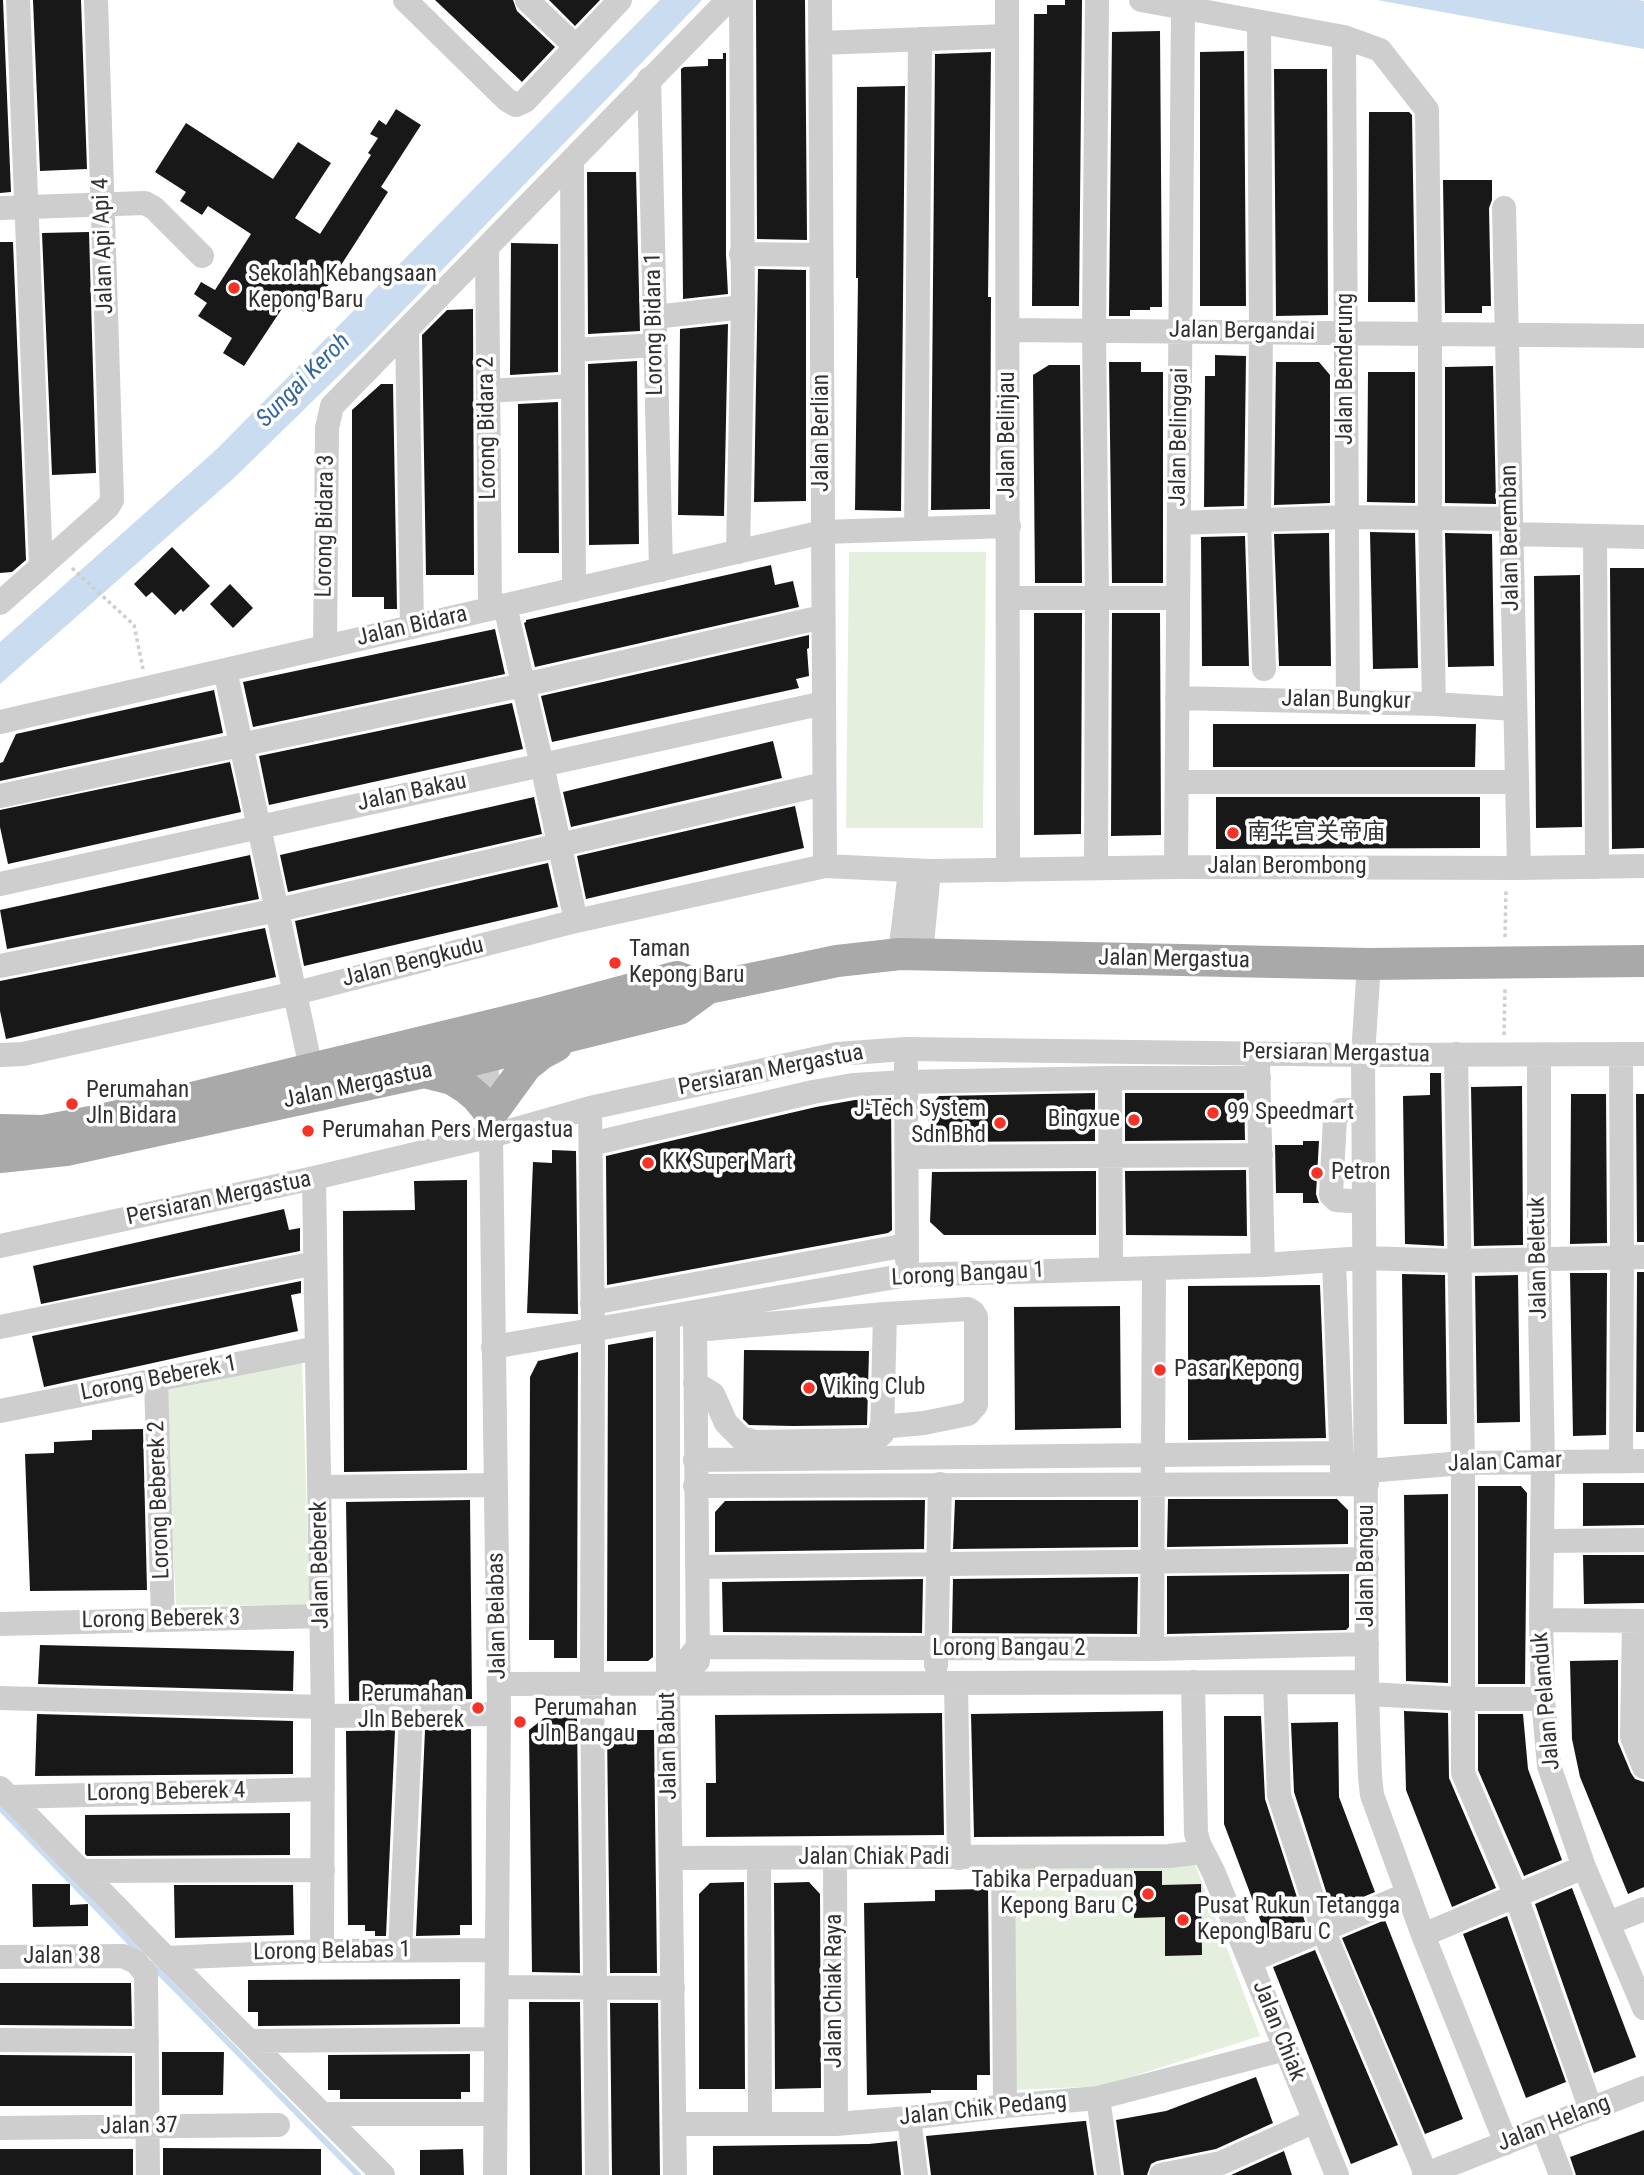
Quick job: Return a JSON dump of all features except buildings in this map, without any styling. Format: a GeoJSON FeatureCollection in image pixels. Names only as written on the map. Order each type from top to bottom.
{"type":"FeatureCollection","features":[{"type":"Feature","properties":{"kind":"main road","name":"Jalan Mergastua"},"geometry":{"type":"LineString","coordinates":[[0,1157],[66,1150],[424,1072],[679,1009],[708,988],[837,961],[911,954],[1369,964],[1644,961]]}},
{"type":"Feature","properties":{"kind":"main road","name":"Jalan Mergastua"},"geometry":{"type":"LineString","coordinates":[[0,1130],[43,1131],[101,1120],[546,1012],[677,977],[708,988]]}},
{"type":"Feature","properties":{"kind":"main road"},"geometry":{"type":"LineString","coordinates":[[444,1036],[461,1042],[486,1057],[505,1038],[546,1012]]}},
{"type":"Feature","properties":{"kind":"main road"},"geometry":{"type":"LineString","coordinates":[[491,1125],[526,1066],[541,1054],[578,1035]]}},
{"type":"Feature","properties":{"kind":"main road"},"geometry":{"type":"LineString","coordinates":[[424,1072],[452,1079],[465,1087],[477,1097],[491,1125]]}},
{"type":"Feature","properties":{"kind":"street"},"geometry":{"type":"LineString","coordinates":[[0,603],[41,566],[18,0]]}},
{"type":"Feature","properties":{"kind":"street","name":"Jalan Api Api 4"},"geometry":{"type":"LineString","coordinates":[[41,566],[108,507],[113,493],[96,0]]}},
{"type":"Feature","properties":{"kind":"street"},"geometry":{"type":"LineString","coordinates":[[405,0],[507,100],[516,105],[525,102],[620,0]]}},
{"type":"Feature","properties":{"kind":"street"},"geometry":{"type":"LineString","coordinates":[[527,0],[575,46]]}},
{"type":"Feature","properties":{"kind":"street"},"geometry":{"type":"LineString","coordinates":[[412,627],[407,330],[728,0]]}},
{"type":"Feature","properties":{"kind":"street"},"geometry":{"type":"LineString","coordinates":[[738,552],[743,307],[741,0]]}},
{"type":"Feature","properties":{"kind":"street","name":"Jalan Berlian"},"geometry":{"type":"LineString","coordinates":[[820,0],[825,866]]}},
{"type":"Feature","properties":{"kind":"street","name":"Jalan Belinjau"},"geometry":{"type":"LineString","coordinates":[[1007,0],[1008,870]]}},
{"type":"Feature","properties":{"kind":"street"},"geometry":{"type":"LineString","coordinates":[[1096,868],[1094,330],[1097,0]]}},
{"type":"Feature","properties":{"kind":"street"},"geometry":{"type":"LineString","coordinates":[[1141,0],[1344,37],[1380,50],[1427,110],[1434,704]]}},
{"type":"Feature","properties":{"kind":"street","name":"Jalan Belinggai"},"geometry":{"type":"LineString","coordinates":[[1176,867],[1183,8]]}},
{"type":"Feature","properties":{"kind":"street"},"geometry":{"type":"LineString","coordinates":[[1259,22],[1259,520],[1264,669]]}},
{"type":"Feature","properties":{"kind":"street"},"geometry":{"type":"LineString","coordinates":[[820,43],[1007,36]]}},
{"type":"Feature","properties":{"kind":"street","name":"Jalan Benderung"},"geometry":{"type":"LineString","coordinates":[[1344,37],[1348,701]]}},
{"type":"Feature","properties":{"kind":"street"},"geometry":{"type":"LineString","coordinates":[[916,529],[920,39]]}},
{"type":"Feature","properties":{"kind":"street","name":"Lorong Bidara 1"},"geometry":{"type":"LineString","coordinates":[[649,79],[661,570]]}},
{"type":"Feature","properties":{"kind":"street"},"geometry":{"type":"LineString","coordinates":[[572,160],[574,590]]}},
{"type":"Feature","properties":{"kind":"street"},"geometry":{"type":"LineString","coordinates":[[0,208],[145,203],[202,256]]}},
{"type":"Feature","properties":{"kind":"street","name":"Jalan Beremban"},"geometry":{"type":"LineString","coordinates":[[1504,208],[1519,868]]}},
{"type":"Feature","properties":{"kind":"street","name":"Lorong Bidara 2"},"geometry":{"type":"LineString","coordinates":[[487,248],[488,391],[498,607],[523,685],[576,921]]}},
{"type":"Feature","properties":{"kind":"street"},"geometry":{"type":"LineString","coordinates":[[741,254],[821,255]]}},
{"type":"Feature","properties":{"kind":"street"},"geometry":{"type":"LineString","coordinates":[[655,317],[743,307]]}},
{"type":"Feature","properties":{"kind":"street","name":"Lorong Bidara 3"},"geometry":{"type":"LineString","coordinates":[[325,647],[327,428],[332,406],[407,330]]}},
{"type":"Feature","properties":{"kind":"street","name":"Jalan Bergandai"},"geometry":{"type":"LineString","coordinates":[[1008,330],[1644,336]]}},
{"type":"Feature","properties":{"kind":"street"},"geometry":{"type":"LineString","coordinates":[[573,350],[656,345]]}},
{"type":"Feature","properties":{"kind":"street"},"geometry":{"type":"LineString","coordinates":[[488,391],[573,386]]}},
{"type":"Feature","properties":{"kind":"street"},"geometry":{"type":"LineString","coordinates":[[1179,523],[1347,517],[1430,518],[1595,536],[1644,537]]}},
{"type":"Feature","properties":{"kind":"street","name":"Jalan Bidara"},"geometry":{"type":"LineString","coordinates":[[0,722],[823,533],[1009,526]]}},
{"type":"Feature","properties":{"kind":"street"},"geometry":{"type":"LineString","coordinates":[[1595,536],[1597,867]]}},
{"type":"Feature","properties":{"kind":"street"},"geometry":{"type":"LineString","coordinates":[[1009,598],[1178,598]]}},
{"type":"Feature","properties":{"kind":"street"},"geometry":{"type":"LineString","coordinates":[[0,796],[523,685],[822,617]]}},
{"type":"Feature","properties":{"kind":"street"},"geometry":{"type":"LineString","coordinates":[[225,670],[311,1068]]}},
{"type":"Feature","properties":{"kind":"street","name":"Jalan Bungkur"},"geometry":{"type":"LineString","coordinates":[[1177,698],[1348,701],[1515,709]]}},
{"type":"Feature","properties":{"kind":"street","name":"Jalan Bakau"},"geometry":{"type":"LineString","coordinates":[[0,884],[824,703]]}},
{"type":"Feature","properties":{"kind":"street"},"geometry":{"type":"LineString","coordinates":[[1177,782],[1517,782]]}},
{"type":"Feature","properties":{"kind":"street"},"geometry":{"type":"LineString","coordinates":[[0,966],[278,910],[824,784]]}},
{"type":"Feature","properties":{"kind":"street","name":"Jalan Berombong"},"geometry":{"type":"LineString","coordinates":[[825,866],[920,871],[1176,867],[1644,866]]}},
{"type":"Feature","properties":{"kind":"street","name":"Jalan Bengkudu"},"geometry":{"type":"LineString","coordinates":[[0,1055],[23,1054],[296,993],[576,921],[825,866]]}},
{"type":"Feature","properties":{"kind":"street"},"geometry":{"type":"LineString","coordinates":[[911,954],[920,871]]}},
{"type":"Feature","properties":{"kind":"street","name":"Jalan Bangau"},"geometry":{"type":"LineString","coordinates":[[1369,964],[1363,1055],[1364,1258],[1359,1480],[1367,1559],[1367,1688],[1372,1795],[1423,1935],[1506,2143]]}},
{"type":"Feature","properties":{"kind":"street"},"geometry":{"type":"LineString","coordinates":[[906,1049],[907,1275]]}},
{"type":"Feature","properties":{"kind":"street","name":"Persiaran Mergastua"},"geometry":{"type":"LineString","coordinates":[[0,1245],[314,1178],[491,1125],[590,1108],[837,1054],[906,1049],[1363,1055],[1632,1054]]}},
{"type":"Feature","properties":{"kind":"street"},"geometry":{"type":"LineString","coordinates":[[1258,1053],[1263,1265]]}},
{"type":"Feature","properties":{"kind":"street"},"geometry":{"type":"LineString","coordinates":[[1456,1054],[1463,1463],[1463,1773],[1516,1896],[1591,2110]]}},
{"type":"Feature","properties":{"kind":"street"},"geometry":{"type":"LineString","coordinates":[[1632,1054],[1632,1461]]}},
{"type":"Feature","properties":{"kind":"street","name":"Jalan Beletuk"},"geometry":{"type":"LineString","coordinates":[[1538,1055],[1542,1462]]}},
{"type":"Feature","properties":{"kind":"street","name":"Jalan Belabas"},"geometry":{"type":"LineString","coordinates":[[486,1057],[491,1125],[499,1684],[495,2175]]}},
{"type":"Feature","properties":{"kind":"street"},"geometry":{"type":"LineString","coordinates":[[1110,1078],[1111,1269]]}},
{"type":"Feature","properties":{"kind":"street","name":"Persiaran Mergastua"},"geometry":{"type":"LineString","coordinates":[[591,1144],[853,1085],[1110,1078],[1259,1078]]}},
{"type":"Feature","properties":{"kind":"street"},"geometry":{"type":"LineString","coordinates":[[590,1108],[597,2175]]}},
{"type":"Feature","properties":{"kind":"street"},"geometry":{"type":"LineString","coordinates":[[907,1157],[1261,1155]]}},
{"type":"Feature","properties":{"kind":"street","name":"Jalan Beberek"},"geometry":{"type":"LineString","coordinates":[[314,1178],[323,1711],[322,1951]]}},
{"type":"Feature","properties":{"kind":"street"},"geometry":{"type":"LineString","coordinates":[[592,1303],[907,1245]]}},
{"type":"Feature","properties":{"kind":"street","name":"Lorong Bangau 1"},"geometry":{"type":"LineString","coordinates":[[493,1348],[668,1317],[695,1321],[907,1275],[1263,1265],[1364,1258],[1459,1261],[1633,1258]]}},
{"type":"Feature","properties":{"kind":"street"},"geometry":{"type":"LineString","coordinates":[[1334,1261],[1341,1453],[1359,1480]]}},
{"type":"Feature","properties":{"kind":"street"},"geometry":{"type":"LineString","coordinates":[[0,1327],[315,1263]]}},
{"type":"Feature","properties":{"kind":"street"},"geometry":{"type":"LineString","coordinates":[[1152,1649],[1154,1268]]}},
{"type":"Feature","properties":{"kind":"street"},"geometry":{"type":"LineString","coordinates":[[695,1321],[968,1310],[973,1312],[976,1317],[976,1405],[968,1414],[924,1423],[881,1427]]}},
{"type":"Feature","properties":{"kind":"street"},"geometry":{"type":"LineString","coordinates":[[695,1383],[713,1394],[726,1423],[741,1438],[756,1442],[875,1440],[882,1434],[885,1314]]}},
{"type":"Feature","properties":{"kind":"street","name":"Jalan Babut"},"geometry":{"type":"LineString","coordinates":[[668,1317],[667,1683],[672,1858],[675,2175]]}},
{"type":"Feature","properties":{"kind":"street","name":"Jalan Babut"},"geometry":{"type":"LineString","coordinates":[[695,1321],[698,1684]]}},
{"type":"Feature","properties":{"kind":"street","name":"Lorong Beberek 1"},"geometry":{"type":"LineString","coordinates":[[0,1411],[317,1348]]}},
{"type":"Feature","properties":{"kind":"street","name":"Lorong Beberek 2"},"geometry":{"type":"LineString","coordinates":[[156,1380],[163,1620]]}},
{"type":"Feature","properties":{"kind":"street"},"geometry":{"type":"LineString","coordinates":[[695,1460],[1341,1453]]}},
{"type":"Feature","properties":{"kind":"street","name":"Jalan Camar"},"geometry":{"type":"LineString","coordinates":[[695,1486],[1153,1486],[1359,1480],[1463,1463],[1632,1461]]}},
{"type":"Feature","properties":{"kind":"street","name":"Jalan Pelanduk"},"geometry":{"type":"LineString","coordinates":[[1542,1462],[1541,1620],[1543,1699],[1549,1766],[1584,1867],[1642,1999]]}},
{"type":"Feature","properties":{"kind":"street"},"geometry":{"type":"LineString","coordinates":[[940,1484],[936,1648],[945,1683],[959,1858]]}},
{"type":"Feature","properties":{"kind":"street"},"geometry":{"type":"LineString","coordinates":[[319,1487],[495,1485]]}},
{"type":"Feature","properties":{"kind":"street"},"geometry":{"type":"LineString","coordinates":[[1543,1541],[1644,1540]]}},
{"type":"Feature","properties":{"kind":"street"},"geometry":{"type":"LineString","coordinates":[[697,1567],[1367,1559]]}},
{"type":"Feature","properties":{"kind":"street","name":"Lorong Beberek 3"},"geometry":{"type":"LineString","coordinates":[[0,1624],[322,1616]]}},
{"type":"Feature","properties":{"kind":"street"},"geometry":{"type":"LineString","coordinates":[[1541,1620],[1639,1621],[1632,1737],[1644,1767]]}},
{"type":"Feature","properties":{"kind":"street","name":"Lorong Bangau 2"},"geometry":{"type":"LineString","coordinates":[[698,1647],[1152,1649],[1367,1644]]}},
{"type":"Feature","properties":{"kind":"street"},"geometry":{"type":"LineString","coordinates":[[667,1683],[698,1647]]}},
{"type":"Feature","properties":{"kind":"street","name":"Jalan Chiak"},"geometry":{"type":"LineString","coordinates":[[1193,1682],[1196,1833],[1337,2175]]}},
{"type":"Feature","properties":{"kind":"street"},"geometry":{"type":"LineString","coordinates":[[1275,1682],[1279,1795],[1323,1930],[1425,2175]]}},
{"type":"Feature","properties":{"kind":"street","name":"Lorong Bangau 2"},"geometry":{"type":"LineString","coordinates":[[499,1684],[1275,1682],[1367,1688],[1462,1699],[1543,1699]]}},
{"type":"Feature","properties":{"kind":"street"},"geometry":{"type":"LineString","coordinates":[[0,1698],[411,1715],[499,1714]]}},
{"type":"Feature","properties":{"kind":"street"},"geometry":{"type":"LineString","coordinates":[[400,1950],[411,1715]]}},
{"type":"Feature","properties":{"kind":"street","name":"Lorong Beberek 4"},"geometry":{"type":"LineString","coordinates":[[4,1792],[323,1789]]}},
{"type":"Feature","properties":{"kind":"street"},"geometry":{"type":"LineString","coordinates":[[4,1792],[383,2175]]}},
{"type":"Feature","properties":{"kind":"street","name":"Jalan Chiak Padi"},"geometry":{"type":"LineString","coordinates":[[672,1858],[1003,1858],[1169,1856],[1202,1852]]}},
{"type":"Feature","properties":{"kind":"street"},"geometry":{"type":"LineString","coordinates":[[759,1858],[760,2124]]}},
{"type":"Feature","properties":{"kind":"street","name":"Jalan Chiak Raya"},"geometry":{"type":"LineString","coordinates":[[835,1858],[836,2124]]}},
{"type":"Feature","properties":{"kind":"street"},"geometry":{"type":"LineString","coordinates":[[1003,1858],[1005,2106]]}},
{"type":"Feature","properties":{"kind":"street"},"geometry":{"type":"LineString","coordinates":[[1423,1935],[1584,1867]]}},
{"type":"Feature","properties":{"kind":"street"},"geometry":{"type":"LineString","coordinates":[[81,1871],[323,1870]]}},
{"type":"Feature","properties":{"kind":"street"},"geometry":{"type":"LineString","coordinates":[[1250,1961],[1408,1894]]}},
{"type":"Feature","properties":{"kind":"street"},"geometry":{"type":"LineString","coordinates":[[1609,1923],[1644,1909]]}},
{"type":"Feature","properties":{"kind":"street","name":"Lorong Belabas 1"},"geometry":{"type":"LineString","coordinates":[[166,1958],[322,1951],[497,1950]]}},
{"type":"Feature","properties":{"kind":"street","name":"Jalan 38"},"geometry":{"type":"LineString","coordinates":[[0,1957],[123,1956],[136,1962],[146,1974],[147,2040]]}},
{"type":"Feature","properties":{"kind":"street"},"geometry":{"type":"LineString","coordinates":[[497,1987],[673,1988]]}},
{"type":"Feature","properties":{"kind":"street"},"geometry":{"type":"LineString","coordinates":[[249,2041],[496,2039]]}},
{"type":"Feature","properties":{"kind":"street"},"geometry":{"type":"LineString","coordinates":[[0,2040],[147,2040],[148,2175]]}},
{"type":"Feature","properties":{"kind":"street","name":"Jalan Chik Pedang"},"geometry":{"type":"LineString","coordinates":[[674,2124],[836,2124],[1098,2098],[1286,2049]]}},
{"type":"Feature","properties":{"kind":"street","name":"Jalan Helang"},"geometry":{"type":"LineString","coordinates":[[1425,2175],[1644,2088]]}},
{"type":"Feature","properties":{"kind":"street"},"geometry":{"type":"LineString","coordinates":[[1098,2098],[1109,2175]]}},
{"type":"Feature","properties":{"kind":"street"},"geometry":{"type":"LineString","coordinates":[[323,2114],[495,2114]]}},
{"type":"Feature","properties":{"kind":"street"},"geometry":{"type":"LineString","coordinates":[[909,2118],[916,2175]]}},
{"type":"Feature","properties":{"kind":"street"},"geometry":{"type":"LineString","coordinates":[[1161,2175],[1221,2163],[1315,2122]]}},
{"type":"Feature","properties":{"kind":"street","name":"Jalan 37"},"geometry":{"type":"LineString","coordinates":[[0,2128],[278,2125]]}},
{"type":"Feature","properties":{"kind":"street"},"geometry":{"type":"LineString","coordinates":[[1543,2128],[1561,2175]]}},
{"type":"Feature","properties":{"kind":"path"},"geometry":{"type":"LineString","coordinates":[[67,564],[134,625],[146,688]]}},
{"type":"Feature","properties":{"kind":"green space"},"geometry":{"type":"Polygon","coordinates":[[[849,552],[986,552],[983,828],[846,828],[849,552]]]}},
{"type":"Feature","properties":{"kind":"green space"},"geometry":{"type":"Polygon","coordinates":[[[302,1362],[310,1606],[176,1605],[165,1391],[302,1362]]]}},
{"type":"Feature","properties":{"kind":"green space"},"geometry":{"type":"Polygon","coordinates":[[[1195,1864],[1260,2036],[1102,2086],[1016,2090],[1012,1865],[1195,1864]]]}},
{"type":"Feature","properties":{"kind":"water","name":"Sungai Keroh"},"geometry":{"type":"Polygon","coordinates":[[[660,0],[702,0],[366,349],[234,478],[0,684],[0,642],[217,449],[660,0]]]}},
{"type":"Feature","properties":{"kind":"water"},"geometry":{"type":"Polygon","coordinates":[[[1377,0],[1639,0],[1644,1],[1644,49],[1377,0]]]}},
{"type":"Feature","properties":{"kind":"waterway"},"geometry":{"type":"LineString","coordinates":[[0,1808],[141,1954]]}},
{"type":"Feature","properties":{"kind":"waterway"},"geometry":{"type":"LineString","coordinates":[[151,1964],[358,2175]]}},
{"type":"Feature","properties":{"kind":"place","name":"Sekolah Kebangsaan Kepong Baru"},"geometry":{"type":"Point","coordinates":[234,288]}},
{"type":"Feature","properties":{"kind":"place","name":"南华宫关帝庙"},"geometry":{"type":"Point","coordinates":[1233,833]}},
{"type":"Feature","properties":{"kind":"place","name":"Taman Kepong Baru"},"geometry":{"type":"Point","coordinates":[615,963]}},
{"type":"Feature","properties":{"kind":"place","name":"Perumahan Jln Bidara"},"geometry":{"type":"Point","coordinates":[72,1104]}},
{"type":"Feature","properties":{"kind":"place","name":"99 Speedmart"},"geometry":{"type":"Point","coordinates":[1213,1113]}},
{"type":"Feature","properties":{"kind":"place","name":"Bingxue"},"geometry":{"type":"Point","coordinates":[1134,1120]}},
{"type":"Feature","properties":{"kind":"place","name":"J-Tech System Sdn Bhd"},"geometry":{"type":"Point","coordinates":[1000,1123]}},
{"type":"Feature","properties":{"kind":"place","name":"Perumahan Pers Mergastua"},"geometry":{"type":"Point","coordinates":[308,1131]}},
{"type":"Feature","properties":{"kind":"place","name":"KK Super Mart"},"geometry":{"type":"Point","coordinates":[648,1163]}},
{"type":"Feature","properties":{"kind":"place","name":"Petron"},"geometry":{"type":"Point","coordinates":[1317,1173]}},
{"type":"Feature","properties":{"kind":"place","name":"Pasar Kepong"},"geometry":{"type":"Point","coordinates":[1160,1370]}},
{"type":"Feature","properties":{"kind":"place","name":"Viking Club"},"geometry":{"type":"Point","coordinates":[809,1388]}},
{"type":"Feature","properties":{"kind":"place","name":"Perumahan Jln Beberek"},"geometry":{"type":"Point","coordinates":[478,1708]}},
{"type":"Feature","properties":{"kind":"place","name":"Perumahan Jln Bangau"},"geometry":{"type":"Point","coordinates":[520,1722]}},
{"type":"Feature","properties":{"kind":"place","name":"Tabika Perpaduan Kepong Baru C"},"geometry":{"type":"Point","coordinates":[1148,1894]}},
{"type":"Feature","properties":{"kind":"place","name":"Pusat Rukun Tetangga Kepong Baru C"},"geometry":{"type":"Point","coordinates":[1183,1920]}}]}
